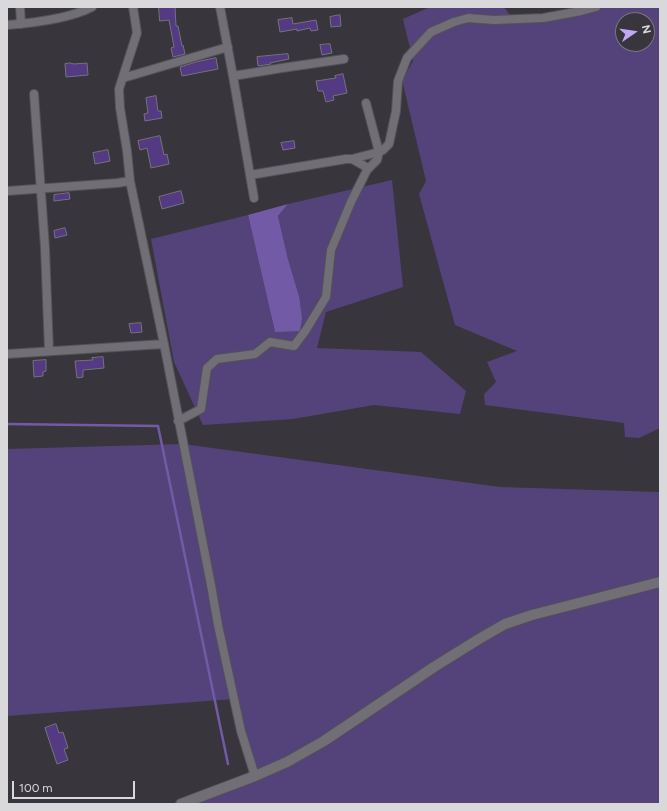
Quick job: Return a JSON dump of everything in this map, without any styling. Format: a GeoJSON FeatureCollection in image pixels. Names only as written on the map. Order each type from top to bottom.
{"type":"FeatureCollection","features":[{"type":"Feature","properties":{"kind":"main road"},"geometry":{"type":"LineString","coordinates":[[181,804],[255,776],[287,762],[324,741],[434,667],[505,624],[532,615],[660,582]]}},
{"type":"Feature","properties":{"kind":"street"},"geometry":{"type":"LineString","coordinates":[[20,7],[21,24]]}},
{"type":"Feature","properties":{"kind":"street"},"geometry":{"type":"LineString","coordinates":[[7,25],[46,20],[92,7]]}},
{"type":"Feature","properties":{"kind":"street"},"geometry":{"type":"LineString","coordinates":[[133,7],[137,33],[119,89],[120,108],[130,181],[164,344],[218,625],[241,731],[255,776]]}},
{"type":"Feature","properties":{"kind":"street"},"geometry":{"type":"LineString","coordinates":[[220,7],[254,198]]}},
{"type":"Feature","properties":{"kind":"street"},"geometry":{"type":"LineString","coordinates":[[250,175],[352,159],[383,150],[389,144],[396,111],[398,81],[407,58],[431,32],[454,22],[468,18],[494,20],[543,18],[596,7]]}},
{"type":"Feature","properties":{"kind":"street"},"geometry":{"type":"LineString","coordinates":[[123,78],[228,47]]}},
{"type":"Feature","properties":{"kind":"street"},"geometry":{"type":"LineString","coordinates":[[233,76],[276,68],[344,59]]}},
{"type":"Feature","properties":{"kind":"street"},"geometry":{"type":"LineString","coordinates":[[34,94],[45,248],[49,351]]}},
{"type":"Feature","properties":{"kind":"street"},"geometry":{"type":"LineString","coordinates":[[178,421],[201,409],[207,368],[217,359],[255,354],[270,342],[294,346],[306,330],[326,297],[331,250],[351,202],[368,168],[377,160],[379,152],[366,103]]}},
{"type":"Feature","properties":{"kind":"street"},"geometry":{"type":"LineString","coordinates":[[352,159],[368,168]]}},
{"type":"Feature","properties":{"kind":"street"},"geometry":{"type":"LineString","coordinates":[[7,191],[130,181]]}},
{"type":"Feature","properties":{"kind":"street"},"geometry":{"type":"LineString","coordinates":[[7,354],[164,344]]}},
{"type":"Feature","properties":{"kind":"shaded area"},"geometry":{"type":"Polygon","coordinates":[[[430,7],[504,7],[513,19],[581,7],[660,7],[660,428],[639,438],[625,437],[624,423],[485,405],[484,394],[496,382],[487,362],[517,351],[455,325],[419,194],[426,181],[402,80],[413,61],[403,19],[430,7]]]}},
{"type":"Feature","properties":{"kind":"shaded area"},"geometry":{"type":"Polygon","coordinates":[[[392,180],[403,287],[326,312],[317,348],[421,352],[466,391],[460,414],[374,405],[293,419],[203,425],[174,362],[151,239],[248,215],[275,332],[299,296],[288,259],[278,216],[288,204],[392,180]]]}},
{"type":"Feature","properties":{"kind":"shaded area"},"geometry":{"type":"Polygon","coordinates":[[[288,204],[278,216],[288,259],[299,296],[302,318],[300,331],[275,332],[248,215],[288,204]]]}},
{"type":"Feature","properties":{"kind":"shaded area"},"geometry":{"type":"Polygon","coordinates":[[[183,444],[500,487],[660,492],[660,804],[181,804],[255,776],[234,699],[7,716],[7,449],[183,444]]]}},
{"type":"Feature","properties":{"kind":"building"},"geometry":{"type":"Polygon","coordinates":[[[159,7],[175,7],[176,26],[178,26],[185,54],[173,57],[171,48],[174,47],[169,20],[160,21],[159,7]]]}},
{"type":"Feature","properties":{"kind":"building"},"geometry":{"type":"Polygon","coordinates":[[[340,15],[341,26],[331,27],[330,17],[340,15]]]}},
{"type":"Feature","properties":{"kind":"building"},"geometry":{"type":"Polygon","coordinates":[[[292,18],[293,24],[316,20],[318,30],[311,31],[310,28],[297,31],[297,29],[280,32],[278,20],[292,18]]]}},
{"type":"Feature","properties":{"kind":"building"},"geometry":{"type":"Polygon","coordinates":[[[330,44],[332,53],[322,55],[320,45],[330,44]]]}},
{"type":"Feature","properties":{"kind":"building"},"geometry":{"type":"Polygon","coordinates":[[[288,54],[289,59],[258,66],[257,57],[288,54]]]}},
{"type":"Feature","properties":{"kind":"building"},"geometry":{"type":"Polygon","coordinates":[[[216,58],[218,69],[182,76],[180,67],[216,58]]]}},
{"type":"Feature","properties":{"kind":"building"},"geometry":{"type":"Polygon","coordinates":[[[87,63],[88,75],[66,77],[65,64],[87,63]]]}},
{"type":"Feature","properties":{"kind":"building"},"geometry":{"type":"Polygon","coordinates":[[[343,74],[347,93],[333,96],[334,100],[326,102],[323,91],[318,91],[316,81],[336,78],[335,76],[343,74]]]}},
{"type":"Feature","properties":{"kind":"building"},"geometry":{"type":"Polygon","coordinates":[[[156,96],[158,111],[161,111],[162,118],[145,121],[144,114],[148,113],[146,98],[156,96]]]}},
{"type":"Feature","properties":{"kind":"building"},"geometry":{"type":"Polygon","coordinates":[[[160,136],[164,155],[167,154],[169,164],[151,168],[147,148],[140,150],[138,141],[160,136]]]}},
{"type":"Feature","properties":{"kind":"building"},"geometry":{"type":"Polygon","coordinates":[[[294,141],[295,148],[283,150],[281,143],[294,141]]]}},
{"type":"Feature","properties":{"kind":"building"},"geometry":{"type":"Polygon","coordinates":[[[108,150],[110,161],[95,164],[93,153],[108,150]]]}},
{"type":"Feature","properties":{"kind":"building"},"geometry":{"type":"Polygon","coordinates":[[[181,191],[184,203],[162,209],[159,197],[181,191]]]}},
{"type":"Feature","properties":{"kind":"building"},"geometry":{"type":"Polygon","coordinates":[[[69,193],[70,199],[54,201],[54,195],[69,193]]]}},
{"type":"Feature","properties":{"kind":"building"},"geometry":{"type":"Polygon","coordinates":[[[65,228],[67,235],[55,238],[54,231],[65,228]]]}},
{"type":"Feature","properties":{"kind":"building"},"geometry":{"type":"Polygon","coordinates":[[[141,323],[142,332],[131,333],[129,324],[141,323]]]}},
{"type":"Feature","properties":{"kind":"building"},"geometry":{"type":"Polygon","coordinates":[[[103,357],[104,368],[83,370],[83,377],[77,378],[75,361],[93,360],[92,358],[103,357]]]}},
{"type":"Feature","properties":{"kind":"building"},"geometry":{"type":"Polygon","coordinates":[[[46,360],[46,371],[43,372],[43,376],[34,377],[33,361],[46,360]]]}},
{"type":"Feature","properties":{"kind":"building"},"geometry":{"type":"Polygon","coordinates":[[[56,724],[59,733],[63,732],[68,748],[64,749],[68,760],[57,764],[45,728],[56,724]]]}},
{"type":"Feature","properties":{"kind":"waterway"},"geometry":{"type":"LineString","coordinates":[[7,424],[158,426],[228,764]]}}]}
